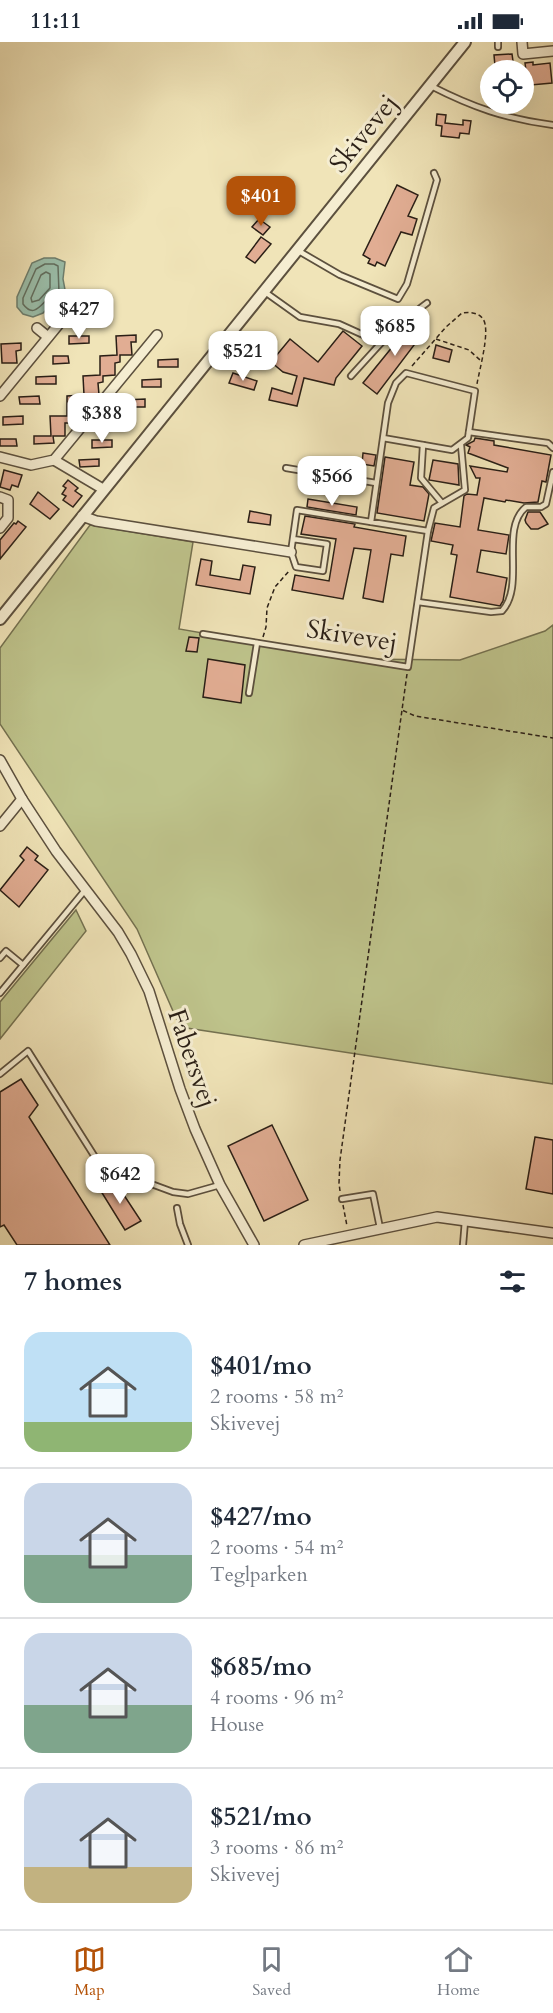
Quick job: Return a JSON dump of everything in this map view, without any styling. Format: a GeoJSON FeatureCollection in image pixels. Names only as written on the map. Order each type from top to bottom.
{"type":"FeatureCollection","features":[{"type":"Feature","properties":{"kind":"street","name":"Skivevej"},"geometry":{"type":"LineString","coordinates":[[0,619],[465,42]]}},
{"type":"Feature","properties":{"kind":"street"},"geometry":{"type":"LineString","coordinates":[[522,42],[523,54],[553,51]]}},
{"type":"Feature","properties":{"kind":"street"},"geometry":{"type":"LineString","coordinates":[[0,396],[59,324]]}},
{"type":"Feature","properties":{"kind":"street"},"geometry":{"type":"LineString","coordinates":[[37,328],[48,337]]}},
{"type":"Feature","properties":{"kind":"street"},"geometry":{"type":"LineString","coordinates":[[0,457],[31,465],[54,460],[158,335]]}},
{"type":"Feature","properties":{"kind":"street"},"geometry":{"type":"LineString","coordinates":[[54,460],[104,489]]}},
{"type":"Feature","properties":{"kind":"street"},"geometry":{"type":"LineString","coordinates":[[0,497],[8,500],[8,518],[0,528]]}},
{"type":"Feature","properties":{"kind":"street"},"geometry":{"type":"LineString","coordinates":[[82,516],[96,521],[291,552]]}},
{"type":"Feature","properties":{"kind":"street","name":"Fabersvej"},"geometry":{"type":"LineString","coordinates":[[0,760],[56,851],[118,932],[131,954],[149,991],[195,1129],[220,1185],[254,1245]]}},
{"type":"Feature","properties":{"kind":"street"},"geometry":{"type":"LineString","coordinates":[[0,826],[22,799]]}},
{"type":"Feature","properties":{"kind":"street"},"geometry":{"type":"LineString","coordinates":[[304,1245],[437,1217],[553,1233]]}},
{"type":"Feature","properties":{"kind":"lane","name":"Skivevej"},"geometry":{"type":"LineString","coordinates":[[430,85],[464,102],[506,117],[553,124]]}},
{"type":"Feature","properties":{"kind":"lane"},"geometry":{"type":"LineString","coordinates":[[297,250],[340,275],[398,299],[408,284],[437,180],[434,173]]}},
{"type":"Feature","properties":{"kind":"lane"},"geometry":{"type":"LineString","coordinates":[[264,291],[300,317],[339,324],[381,343]]}},
{"type":"Feature","properties":{"kind":"lane"},"geometry":{"type":"LineString","coordinates":[[351,376],[381,343],[427,303]]}},
{"type":"Feature","properties":{"kind":"lane"},"geometry":{"type":"LineString","coordinates":[[370,522],[388,403],[396,383],[406,373],[475,391],[468,438],[452,450],[383,438]]}},
{"type":"Feature","properties":{"kind":"lane"},"geometry":{"type":"LineString","coordinates":[[469,432],[548,443],[553,448]]}},
{"type":"Feature","properties":{"kind":"lane"},"geometry":{"type":"LineString","coordinates":[[423,445],[421,478],[442,502],[465,490],[461,445]]}},
{"type":"Feature","properties":{"kind":"lane"},"geometry":{"type":"LineString","coordinates":[[286,468],[376,483]]}},
{"type":"Feature","properties":{"kind":"lane"},"geometry":{"type":"LineString","coordinates":[[418,602],[491,612],[502,611],[507,605],[511,587],[515,520],[526,507],[541,507],[546,504],[553,472]]}},
{"type":"Feature","properties":{"kind":"lane","name":"Skivevej"},"geometry":{"type":"LineString","coordinates":[[203,634],[408,667],[428,531],[434,508],[442,502]]}},
{"type":"Feature","properties":{"kind":"lane"},"geometry":{"type":"LineString","coordinates":[[293,539],[327,544],[323,571],[296,567],[291,552],[297,510],[428,531]]}},
{"type":"Feature","properties":{"kind":"lane"},"geometry":{"type":"LineString","coordinates":[[249,693],[259,643]]}},
{"type":"Feature","properties":{"kind":"lane"},"geometry":{"type":"LineString","coordinates":[[0,993],[86,889]]}},
{"type":"Feature","properties":{"kind":"lane"},"geometry":{"type":"LineString","coordinates":[[0,958],[6,951],[23,965]]}},
{"type":"Feature","properties":{"kind":"lane"},"geometry":{"type":"LineString","coordinates":[[0,1074],[28,1051],[100,1165],[173,1192],[188,1194],[220,1185]]}},
{"type":"Feature","properties":{"kind":"lane"},"geometry":{"type":"LineString","coordinates":[[342,1200],[373,1194],[380,1229]]}},
{"type":"Feature","properties":{"kind":"lane"},"geometry":{"type":"LineString","coordinates":[[177,1208],[188,1245]]}},
{"type":"Feature","properties":{"kind":"lane"},"geometry":{"type":"LineString","coordinates":[[463,1245],[465,1221]]}},
{"type":"Feature","properties":{"kind":"path"},"geometry":{"type":"LineString","coordinates":[[406,373],[435,339],[462,313],[477,314],[484,320],[486,330],[475,391]]}},
{"type":"Feature","properties":{"kind":"path"},"geometry":{"type":"LineString","coordinates":[[435,339],[469,350],[481,361]]}},
{"type":"Feature","properties":{"kind":"path"},"geometry":{"type":"LineString","coordinates":[[259,643],[266,627],[267,608],[275,587],[295,564]]}},
{"type":"Feature","properties":{"kind":"path"},"geometry":{"type":"LineString","coordinates":[[349,1236],[339,1183],[340,1160],[408,667]]}},
{"type":"Feature","properties":{"kind":"path"},"geometry":{"type":"LineString","coordinates":[[402,710],[415,716],[553,738]]}},
{"type":"Feature","properties":{"kind":"green space"},"geometry":{"type":"Polygon","coordinates":[[[90,525],[193,542],[179,629],[354,659],[460,660],[545,631],[553,625],[553,1084],[180,1027],[137,929],[0,724],[0,648],[90,525]]]}},
{"type":"Feature","properties":{"kind":"green space"},"geometry":{"type":"Polygon","coordinates":[[[76,910],[86,931],[0,1039],[0,1002],[76,910]]]}},
{"type":"Feature","properties":{"kind":"water"},"geometry":{"type":"Polygon","coordinates":[[[44,258],[55,258],[65,262],[63,279],[66,295],[54,302],[43,313],[33,317],[23,314],[17,307],[17,297],[32,263],[44,258]]]}},
{"type":"Feature","properties":{"kind":"water"},"geometry":{"type":"Polygon","coordinates":[[[81,301],[96,310],[91,319],[82,318],[74,312],[74,306],[81,301]]]}},
{"type":"Feature","properties":{"kind":"building"},"geometry":{"type":"Polygon","coordinates":[[[512,54],[513,60],[494,60],[494,55],[512,54]]]}},
{"type":"Feature","properties":{"kind":"building"},"geometry":{"type":"Polygon","coordinates":[[[550,63],[552,83],[534,85],[534,65],[550,63]]]}},
{"type":"Feature","properties":{"kind":"building"},"geometry":{"type":"Polygon","coordinates":[[[437,114],[446,115],[445,123],[463,125],[463,120],[471,121],[469,134],[460,133],[459,138],[441,136],[442,126],[436,125],[437,114]]]}},
{"type":"Feature","properties":{"kind":"building"},"geometry":{"type":"Polygon","coordinates":[[[397,185],[418,195],[408,216],[417,219],[412,235],[401,232],[385,266],[377,262],[375,266],[368,263],[370,259],[363,255],[397,185]]]}},
{"type":"Feature","properties":{"kind":"building"},"geometry":{"type":"Polygon","coordinates":[[[259,219],[270,227],[263,235],[252,227],[259,219]]]}},
{"type":"Feature","properties":{"kind":"building"},"geometry":{"type":"Polygon","coordinates":[[[261,237],[271,244],[255,263],[246,257],[261,237]]]}},
{"type":"Feature","properties":{"kind":"building"},"geometry":{"type":"Polygon","coordinates":[[[415,319],[427,328],[377,394],[363,383],[415,319]]]}},
{"type":"Feature","properties":{"kind":"building"},"geometry":{"type":"Polygon","coordinates":[[[343,331],[362,346],[336,378],[334,385],[304,378],[297,406],[269,400],[272,388],[292,394],[297,376],[283,372],[271,362],[290,339],[318,362],[343,331]]]}},
{"type":"Feature","properties":{"kind":"building"},"geometry":{"type":"Polygon","coordinates":[[[136,335],[136,342],[131,342],[132,355],[120,355],[120,362],[115,363],[115,375],[103,376],[103,382],[98,383],[99,395],[87,396],[87,403],[82,403],[82,415],[70,416],[70,423],[65,423],[65,436],[53,436],[54,443],[34,444],[34,436],[51,436],[50,416],[67,416],[67,396],[84,395],[83,376],[100,375],[100,356],[117,355],[116,336],[136,335]]]}},
{"type":"Feature","properties":{"kind":"building"},"geometry":{"type":"Polygon","coordinates":[[[69,336],[89,336],[89,343],[69,344],[69,336]]]}},
{"type":"Feature","properties":{"kind":"building"},"geometry":{"type":"Polygon","coordinates":[[[21,343],[21,350],[16,351],[17,363],[2,363],[1,344],[21,343]]]}},
{"type":"Feature","properties":{"kind":"building"},"geometry":{"type":"Polygon","coordinates":[[[436,345],[452,350],[449,362],[433,358],[436,345]]]}},
{"type":"Feature","properties":{"kind":"building"},"geometry":{"type":"Polygon","coordinates":[[[53,356],[68,356],[69,363],[53,364],[53,356]]]}},
{"type":"Feature","properties":{"kind":"building"},"geometry":{"type":"Polygon","coordinates":[[[178,359],[178,367],[158,367],[158,360],[178,359]]]}},
{"type":"Feature","properties":{"kind":"building"},"geometry":{"type":"Polygon","coordinates":[[[233,373],[257,381],[254,390],[229,383],[233,373]]]}},
{"type":"Feature","properties":{"kind":"building"},"geometry":{"type":"Polygon","coordinates":[[[56,376],[56,384],[36,384],[36,377],[56,376]]]}},
{"type":"Feature","properties":{"kind":"building"},"geometry":{"type":"Polygon","coordinates":[[[161,379],[161,387],[142,387],[142,380],[161,379]]]}},
{"type":"Feature","properties":{"kind":"building"},"geometry":{"type":"Polygon","coordinates":[[[39,396],[40,404],[20,404],[19,397],[39,396]]]}},
{"type":"Feature","properties":{"kind":"building"},"geometry":{"type":"Polygon","coordinates":[[[145,399],[145,407],[125,407],[125,400],[145,399]]]}},
{"type":"Feature","properties":{"kind":"building"},"geometry":{"type":"Polygon","coordinates":[[[23,416],[23,424],[3,425],[3,417],[23,416]]]}},
{"type":"Feature","properties":{"kind":"building"},"geometry":{"type":"Polygon","coordinates":[[[109,420],[129,420],[129,427],[109,428],[109,420]]]}},
{"type":"Feature","properties":{"kind":"building"},"geometry":{"type":"Polygon","coordinates":[[[475,438],[494,441],[494,445],[551,455],[546,482],[542,481],[538,502],[524,503],[506,500],[505,502],[484,498],[478,530],[509,535],[506,554],[481,550],[477,572],[507,578],[500,606],[450,597],[457,555],[451,554],[453,545],[431,541],[435,523],[460,527],[464,496],[477,495],[480,478],[476,478],[470,466],[507,472],[508,468],[468,453],[470,447],[466,445],[475,438]]]}},
{"type":"Feature","properties":{"kind":"building"},"geometry":{"type":"Polygon","coordinates":[[[0,439],[16,439],[17,446],[0,446],[0,439]]]}},
{"type":"Feature","properties":{"kind":"building"},"geometry":{"type":"Polygon","coordinates":[[[92,440],[112,440],[112,447],[92,448],[92,440]]]}},
{"type":"Feature","properties":{"kind":"building"},"geometry":{"type":"Polygon","coordinates":[[[363,453],[376,455],[374,466],[362,464],[363,453]]]}},
{"type":"Feature","properties":{"kind":"building"},"geometry":{"type":"Polygon","coordinates":[[[385,457],[414,462],[410,485],[423,487],[429,494],[424,521],[377,513],[385,457]]]}},
{"type":"Feature","properties":{"kind":"building"},"geometry":{"type":"Polygon","coordinates":[[[99,459],[99,466],[80,467],[79,460],[99,459]]]}},
{"type":"Feature","properties":{"kind":"building"},"geometry":{"type":"Polygon","coordinates":[[[433,460],[458,464],[459,485],[429,480],[433,460]]]}},
{"type":"Feature","properties":{"kind":"building"},"geometry":{"type":"Polygon","coordinates":[[[4,470],[22,475],[18,487],[12,485],[10,490],[0,487],[4,470]]]}},
{"type":"Feature","properties":{"kind":"building"},"geometry":{"type":"Polygon","coordinates":[[[68,480],[78,488],[75,491],[82,496],[73,507],[63,500],[66,496],[62,494],[66,488],[63,486],[68,480]]]}},
{"type":"Feature","properties":{"kind":"building"},"geometry":{"type":"Polygon","coordinates":[[[38,492],[59,509],[50,519],[30,504],[38,492]]]}},
{"type":"Feature","properties":{"kind":"building"},"geometry":{"type":"Polygon","coordinates":[[[308,499],[357,507],[356,515],[307,507],[308,499]]]}},
{"type":"Feature","properties":{"kind":"building"},"geometry":{"type":"Polygon","coordinates":[[[250,511],[271,515],[270,525],[248,522],[250,511]]]}},
{"type":"Feature","properties":{"kind":"building"},"geometry":{"type":"Polygon","coordinates":[[[528,512],[540,512],[548,524],[538,529],[531,529],[525,520],[528,512]]]}},
{"type":"Feature","properties":{"kind":"building"},"geometry":{"type":"Polygon","coordinates":[[[305,516],[355,524],[354,527],[406,536],[403,556],[391,554],[383,602],[363,598],[371,550],[354,548],[343,599],[292,590],[295,575],[329,581],[336,539],[301,534],[305,516]]]}},
{"type":"Feature","properties":{"kind":"building"},"geometry":{"type":"Polygon","coordinates":[[[18,521],[26,527],[0,559],[0,540],[18,521]]]}},
{"type":"Feature","properties":{"kind":"building"},"geometry":{"type":"Polygon","coordinates":[[[201,559],[212,561],[210,575],[240,580],[243,565],[255,567],[250,594],[196,585],[201,559]]]}},
{"type":"Feature","properties":{"kind":"building"},"geometry":{"type":"Polygon","coordinates":[[[189,637],[199,638],[197,652],[186,651],[189,637]]]}},
{"type":"Feature","properties":{"kind":"building"},"geometry":{"type":"Polygon","coordinates":[[[208,659],[245,665],[241,703],[203,697],[208,659]]]}},
{"type":"Feature","properties":{"kind":"building"},"geometry":{"type":"Polygon","coordinates":[[[27,847],[38,856],[35,860],[48,870],[19,907],[0,890],[24,860],[20,856],[27,847]]]}},
{"type":"Feature","properties":{"kind":"building"},"geometry":{"type":"Polygon","coordinates":[[[21,1079],[38,1105],[29,1117],[110,1245],[17,1245],[4,1225],[0,1227],[0,1092],[21,1079]]]}},
{"type":"Feature","properties":{"kind":"building"},"geometry":{"type":"Polygon","coordinates":[[[272,1125],[308,1200],[264,1221],[228,1146],[272,1125]]]}},
{"type":"Feature","properties":{"kind":"building"},"geometry":{"type":"Polygon","coordinates":[[[535,1137],[553,1140],[553,1194],[526,1189],[535,1137]]]}},
{"type":"Feature","properties":{"kind":"building"},"geometry":{"type":"Polygon","coordinates":[[[114,1180],[141,1221],[125,1230],[99,1188],[114,1180]]]}}]}
